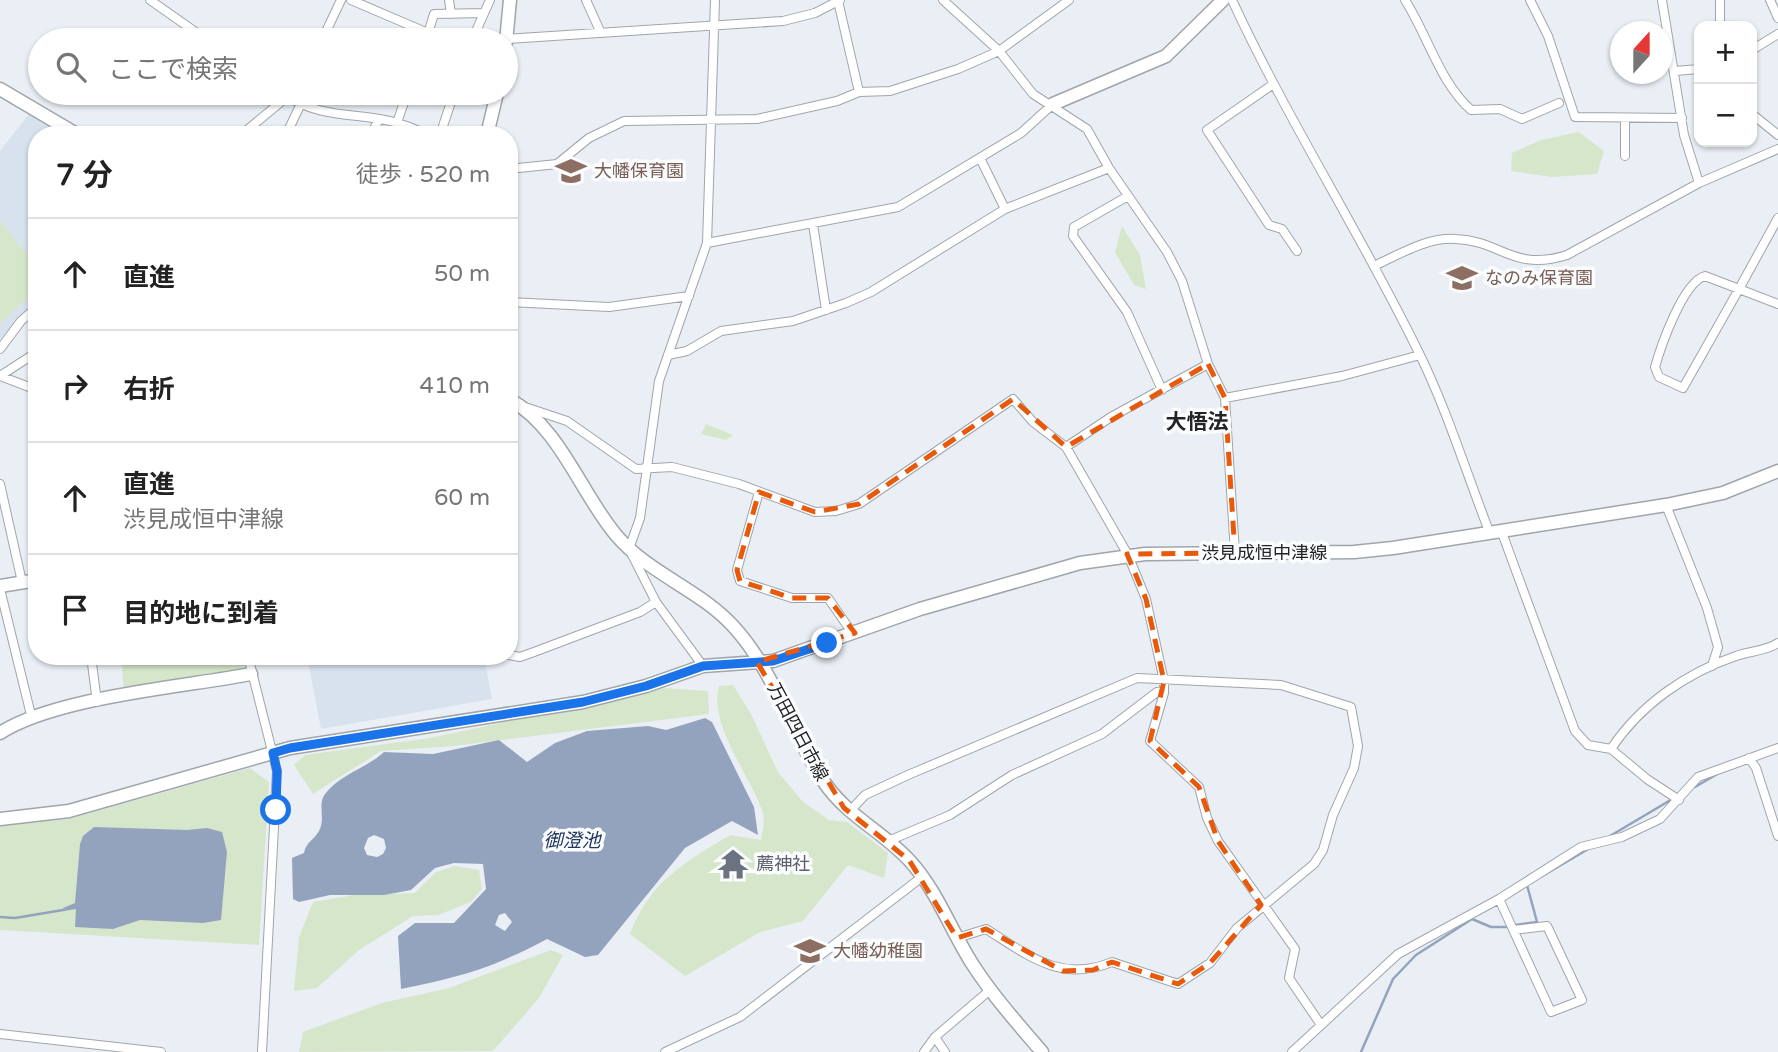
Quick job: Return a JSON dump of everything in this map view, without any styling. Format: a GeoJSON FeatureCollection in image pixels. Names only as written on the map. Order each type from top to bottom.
{"type":"FeatureCollection","features":[{"type":"Feature","properties":{"kind":"main road"},"geometry":{"type":"LineString","coordinates":[[507,28],[510,0]]}},
{"type":"Feature","properties":{"kind":"main road"},"geometry":{"type":"LineString","coordinates":[[1054,104],[1166,56],[1223,0]]}},
{"type":"Feature","properties":{"kind":"main road"},"geometry":{"type":"LineString","coordinates":[[0,89],[63,126]]}},
{"type":"Feature","properties":{"kind":"main road"},"geometry":{"type":"LineString","coordinates":[[489,126],[494,105]]}},
{"type":"Feature","properties":{"kind":"main road","name":"万田四日市線"},"geometry":{"type":"LineString","coordinates":[[518,404],[525,407],[549,435],[597,509],[629,549],[723,616],[741,636],[772,682],[822,779],[849,812],[888,841],[922,877],[990,990],[1042,1052]]}},
{"type":"Feature","properties":{"kind":"main road","name":"渋見成恒中津線"},"geometry":{"type":"LineString","coordinates":[[0,819],[69,811],[273,753],[335,740],[583,702],[646,686],[703,666],[773,661],[920,609],[1053,569],[1128,555],[1354,552],[1666,505],[1723,493],[1778,471]]}},
{"type":"Feature","properties":{"kind":"main road"},"geometry":{"type":"LineString","coordinates":[[0,588],[28,582]]}},
{"type":"Feature","properties":{"kind":"main road"},"geometry":{"type":"LineString","coordinates":[[0,733],[32,719],[97,702],[251,674]]}},
{"type":"Feature","properties":{"kind":"street"},"geometry":{"type":"LineString","coordinates":[[150,0],[189,28]]}},
{"type":"Feature","properties":{"kind":"street"},"geometry":{"type":"LineString","coordinates":[[328,28],[341,0]]}},
{"type":"Feature","properties":{"kind":"street"},"geometry":{"type":"LineString","coordinates":[[351,0],[409,28]]}},
{"type":"Feature","properties":{"kind":"street"},"geometry":{"type":"LineString","coordinates":[[449,0],[451,14]]}},
{"type":"Feature","properties":{"kind":"street"},"geometry":{"type":"LineString","coordinates":[[477,28],[491,0]]}},
{"type":"Feature","properties":{"kind":"street"},"geometry":{"type":"LineString","coordinates":[[586,0],[600,31]]}},
{"type":"Feature","properties":{"kind":"street"},"geometry":{"type":"LineString","coordinates":[[703,666],[656,602],[629,549],[640,518],[649,470],[659,381],[707,243],[715,0]]}},
{"type":"Feature","properties":{"kind":"street"},"geometry":{"type":"LineString","coordinates":[[518,40],[600,31],[715,27],[801,17],[839,0],[859,92]]}},
{"type":"Feature","properties":{"kind":"street"},"geometry":{"type":"LineString","coordinates":[[518,168],[557,164],[589,138],[624,121],[757,119],[837,101],[859,92],[890,91],[958,69],[999,51],[1069,0]]}},
{"type":"Feature","properties":{"kind":"street"},"geometry":{"type":"LineString","coordinates":[[1232,0],[1272,85],[1374,266],[1420,355],[1495,531],[1575,731],[1588,745],[1611,749],[1647,779],[1679,800]]}},
{"type":"Feature","properties":{"kind":"street"},"geometry":{"type":"LineString","coordinates":[[1405,0],[1449,80],[1471,110],[1500,109],[1522,119],[1559,103]]}},
{"type":"Feature","properties":{"kind":"street"},"geometry":{"type":"LineString","coordinates":[[1530,0],[1557,61],[1575,117],[1625,120],[1682,118]]}},
{"type":"Feature","properties":{"kind":"street"},"geometry":{"type":"LineString","coordinates":[[1662,0],[1682,118],[1699,183]]}},
{"type":"Feature","properties":{"kind":"street"},"geometry":{"type":"LineString","coordinates":[[1720,0],[1720,21]]}},
{"type":"Feature","properties":{"kind":"street"},"geometry":{"type":"LineString","coordinates":[[1770,0],[1778,18]]}},
{"type":"Feature","properties":{"kind":"street"},"geometry":{"type":"LineString","coordinates":[[947,1],[999,51],[1033,94],[1054,104],[1087,129],[1182,281],[1208,364],[1225,398],[1236,554]]}},
{"type":"Feature","properties":{"kind":"street"},"geometry":{"type":"LineString","coordinates":[[430,28],[434,14],[484,13]]}},
{"type":"Feature","properties":{"kind":"street"},"geometry":{"type":"LineString","coordinates":[[1757,47],[1778,34]]}},
{"type":"Feature","properties":{"kind":"street"},"geometry":{"type":"LineString","coordinates":[[1675,71],[1694,69]]}},
{"type":"Feature","properties":{"kind":"street"},"geometry":{"type":"LineString","coordinates":[[1272,85],[1207,130],[1269,225],[1282,229],[1297,251]]}},
{"type":"Feature","properties":{"kind":"street"},"geometry":{"type":"LineString","coordinates":[[707,243],[898,207],[1021,133],[1054,104]]}},
{"type":"Feature","properties":{"kind":"street"},"geometry":{"type":"LineString","coordinates":[[251,126],[273,105]]}},
{"type":"Feature","properties":{"kind":"street"},"geometry":{"type":"LineString","coordinates":[[397,123],[403,105]]}},
{"type":"Feature","properties":{"kind":"street"},"geometry":{"type":"LineString","coordinates":[[443,126],[450,105]]}},
{"type":"Feature","properties":{"kind":"street"},"geometry":{"type":"LineString","coordinates":[[291,126],[303,106],[341,117],[379,120],[405,126]]}},
{"type":"Feature","properties":{"kind":"street"},"geometry":{"type":"LineString","coordinates":[[1757,118],[1778,135]]}},
{"type":"Feature","properties":{"kind":"street"},"geometry":{"type":"LineString","coordinates":[[375,126],[379,120]]}},
{"type":"Feature","properties":{"kind":"street"},"geometry":{"type":"LineString","coordinates":[[1625,120],[1625,156]]}},
{"type":"Feature","properties":{"kind":"street"},"geometry":{"type":"LineString","coordinates":[[1374,266],[1440,239],[1459,239],[1528,261],[1549,261],[1567,255],[1699,183],[1778,149]]}},
{"type":"Feature","properties":{"kind":"street"},"geometry":{"type":"LineString","coordinates":[[980,158],[1005,209]]}},
{"type":"Feature","properties":{"kind":"street"},"geometry":{"type":"LineString","coordinates":[[668,355],[687,351],[721,331],[793,321],[871,292],[1005,209],[1109,168]]}},
{"type":"Feature","properties":{"kind":"street"},"geometry":{"type":"LineString","coordinates":[[1128,197],[1074,227],[1073,236],[1127,312],[1163,390]]}},
{"type":"Feature","properties":{"kind":"street"},"geometry":{"type":"LineString","coordinates":[[1778,218],[1740,289],[1683,388],[1659,377],[1655,367],[1671,321],[1697,279],[1705,275],[1740,289],[1778,304]]}},
{"type":"Feature","properties":{"kind":"street"},"geometry":{"type":"LineString","coordinates":[[813,223],[826,310]]}},
{"type":"Feature","properties":{"kind":"street"},"geometry":{"type":"LineString","coordinates":[[518,302],[609,307],[689,296]]}},
{"type":"Feature","properties":{"kind":"street"},"geometry":{"type":"LineString","coordinates":[[0,349],[28,315]]}},
{"type":"Feature","properties":{"kind":"street"},"geometry":{"type":"LineString","coordinates":[[1225,398],[1342,376],[1420,355]]}},
{"type":"Feature","properties":{"kind":"street"},"geometry":{"type":"LineString","coordinates":[[0,376],[28,360]]}},
{"type":"Feature","properties":{"kind":"street"},"geometry":{"type":"LineString","coordinates":[[1066,447],[1111,417],[1208,364]]}},
{"type":"Feature","properties":{"kind":"street"},"geometry":{"type":"LineString","coordinates":[[0,376],[28,387]]}},
{"type":"Feature","properties":{"kind":"street"},"geometry":{"type":"LineString","coordinates":[[525,407],[567,421],[636,469],[672,467],[816,512],[836,511],[859,504],[1013,399],[1033,422],[1066,447],[1128,555],[1146,599],[1164,681],[1164,691],[1150,741],[1199,787],[1207,818],[1218,841],[1261,905],[1295,949],[1289,978],[1321,1025]]}},
{"type":"Feature","properties":{"kind":"street"},"geometry":{"type":"LineString","coordinates":[[0,484],[22,583]]}},
{"type":"Feature","properties":{"kind":"street"},"geometry":{"type":"LineString","coordinates":[[759,492],[737,570],[740,582],[792,598],[828,598],[853,634]]}},
{"type":"Feature","properties":{"kind":"street"},"geometry":{"type":"LineString","coordinates":[[1666,505],[1707,608],[1717,647],[1712,666]]}},
{"type":"Feature","properties":{"kind":"street"},"geometry":{"type":"LineString","coordinates":[[0,588],[32,719]]}},
{"type":"Feature","properties":{"kind":"street"},"geometry":{"type":"LineString","coordinates":[[518,657],[639,612],[656,602]]}},
{"type":"Feature","properties":{"kind":"street"},"geometry":{"type":"LineString","coordinates":[[1611,749],[1639,712],[1712,666],[1778,643]]}},
{"type":"Feature","properties":{"kind":"street"},"geometry":{"type":"LineString","coordinates":[[92,665],[97,702]]}},
{"type":"Feature","properties":{"kind":"street"},"geometry":{"type":"LineString","coordinates":[[250,665],[277,771],[262,1052]]}},
{"type":"Feature","properties":{"kind":"street"},"geometry":{"type":"LineString","coordinates":[[849,812],[865,795],[1137,678],[1281,685],[1351,712],[1358,747],[1354,768],[1332,815],[1323,850],[1314,864],[1261,905],[1237,928],[1210,963],[1178,984],[1112,962],[1093,970],[1063,971],[986,929],[957,938]]}},
{"type":"Feature","properties":{"kind":"street"},"geometry":{"type":"LineString","coordinates":[[888,841],[950,815],[1012,775],[1102,734],[1157,692],[1164,691]]}},
{"type":"Feature","properties":{"kind":"street"},"geometry":{"type":"LineString","coordinates":[[1292,1052],[1398,954],[1499,899],[1581,847],[1622,837],[1660,819],[1698,777],[1778,748]]}},
{"type":"Feature","properties":{"kind":"street"},"geometry":{"type":"LineString","coordinates":[[1749,758],[1756,768],[1778,836]]}},
{"type":"Feature","properties":{"kind":"street"},"geometry":{"type":"LineString","coordinates":[[665,1052],[740,1017],[922,877]]}},
{"type":"Feature","properties":{"kind":"street"},"geometry":{"type":"LineString","coordinates":[[1499,899],[1552,1012],[1582,1000],[1547,926],[1514,930]]}},
{"type":"Feature","properties":{"kind":"street"},"geometry":{"type":"LineString","coordinates":[[924,1052],[934,1037],[990,990]]}},
{"type":"Feature","properties":{"kind":"street"},"geometry":{"type":"LineString","coordinates":[[0,1034],[161,1052]]}},
{"type":"Feature","properties":{"kind":"street"},"geometry":{"type":"LineString","coordinates":[[934,1037],[945,1052]]}},
{"type":"Feature","properties":{"kind":"highlighted area"},"geometry":{"type":"Polygon","coordinates":[[[1208,364],[1225,398],[1235,553],[1127,554],[1146,599],[1164,681],[1150,741],[1199,787],[1218,841],[1261,905],[1210,963],[1178,984],[1112,962],[1093,970],[1063,971],[986,929],[957,938],[909,860],[844,808],[757,662],[855,633],[828,598],[792,598],[740,581],[737,570],[759,492],[815,512],[859,504],[1013,399],[1066,447],[1208,364]]]}},
{"type":"Feature","properties":{"kind":"shaded area"},"geometry":{"type":"Polygon","coordinates":[[[29,114],[49,126],[28,126],[28,311],[0,339],[0,151],[29,114]]]}},
{"type":"Feature","properties":{"kind":"shaded area"},"geometry":{"type":"Polygon","coordinates":[[[309,665],[486,665],[492,699],[321,729],[309,665]]]}},
{"type":"Feature","properties":{"kind":"green space"},"geometry":{"type":"Polygon","coordinates":[[[1579,132],[1604,151],[1597,174],[1551,177],[1511,171],[1512,153],[1541,140],[1579,132]]]}},
{"type":"Feature","properties":{"kind":"green space"},"geometry":{"type":"Polygon","coordinates":[[[0,221],[28,256],[28,298],[0,324],[0,221]]]}},
{"type":"Feature","properties":{"kind":"green space"},"geometry":{"type":"Polygon","coordinates":[[[1122,226],[1140,255],[1146,289],[1134,285],[1115,252],[1122,226]]]}},
{"type":"Feature","properties":{"kind":"green space"},"geometry":{"type":"Polygon","coordinates":[[[706,424],[733,435],[726,440],[701,434],[706,424]]]}},
{"type":"Feature","properties":{"kind":"green space"},"geometry":{"type":"Polygon","coordinates":[[[122,665],[245,665],[240,670],[124,691],[122,665]]]}},
{"type":"Feature","properties":{"kind":"green space"},"geometry":{"type":"Polygon","coordinates":[[[733,685],[751,714],[778,772],[803,802],[829,820],[847,822],[888,853],[884,878],[848,865],[803,921],[760,932],[685,976],[630,934],[648,900],[670,875],[683,865],[730,835],[761,840],[763,813],[725,733],[717,701],[719,686],[733,685]]]}},
{"type":"Feature","properties":{"kind":"green space"},"geometry":{"type":"Polygon","coordinates":[[[664,688],[708,691],[709,714],[454,746],[381,751],[313,794],[294,765],[305,755],[430,738],[664,688]]]}},
{"type":"Feature","properties":{"kind":"green space"},"geometry":{"type":"Polygon","coordinates":[[[250,768],[269,782],[259,945],[0,930],[0,825],[69,819],[250,768]]]}},
{"type":"Feature","properties":{"kind":"green space"},"geometry":{"type":"Polygon","coordinates":[[[455,866],[479,870],[482,889],[471,902],[438,915],[413,916],[359,950],[317,988],[294,991],[299,937],[313,902],[354,895],[415,893],[436,872],[455,866]]]}},
{"type":"Feature","properties":{"kind":"green space"},"geometry":{"type":"Polygon","coordinates":[[[551,950],[563,955],[539,998],[493,1051],[299,1052],[303,1032],[382,1003],[449,988],[551,950]]]}},
{"type":"Feature","properties":{"kind":"water","name":"御澄池"},"geometry":{"type":"Polygon","coordinates":[[[705,718],[712,722],[754,807],[758,835],[732,821],[685,848],[598,955],[585,957],[547,939],[476,970],[401,989],[398,936],[415,923],[454,923],[486,889],[483,864],[454,863],[435,868],[411,890],[384,895],[330,895],[299,902],[293,899],[292,858],[304,853],[306,846],[319,831],[325,794],[338,781],[384,752],[433,754],[499,740],[527,762],[555,743],[587,731],[648,726],[666,730],[705,718]],[[374,835],[368,838],[364,848],[367,855],[377,857],[383,854],[386,848],[384,839],[374,835]],[[505,913],[499,915],[495,925],[505,931],[512,922],[505,913]]]}},
{"type":"Feature","properties":{"kind":"water"},"geometry":{"type":"Polygon","coordinates":[[[94,827],[187,830],[207,828],[222,832],[227,852],[221,920],[203,923],[140,920],[113,929],[75,927],[76,909],[64,911],[63,908],[75,903],[80,844],[83,836],[94,827]]]}},
{"type":"Feature","properties":{"kind":"waterway"},"geometry":{"type":"LineString","coordinates":[[1695,787],[1719,773]]}},
{"type":"Feature","properties":{"kind":"waterway"},"geometry":{"type":"LineString","coordinates":[[1610,836],[1674,798]]}},
{"type":"Feature","properties":{"kind":"waterway"},"geometry":{"type":"LineString","coordinates":[[1515,925],[1537,922],[1527,885],[1590,848]]}},
{"type":"Feature","properties":{"kind":"waterway"},"geometry":{"type":"LineString","coordinates":[[0,917],[15,918],[63,910]]}},
{"type":"Feature","properties":{"kind":"waterway"},"geometry":{"type":"LineString","coordinates":[[1361,1052],[1393,979],[1416,955],[1472,919],[1491,927],[1508,927]]}},
{"type":"Feature","properties":{"kind":"place","name":"大幡保育園"},"geometry":{"type":"Point","coordinates":[571,171]}},
{"type":"Feature","properties":{"kind":"place","name":"なのみ保育園"},"geometry":{"type":"Point","coordinates":[1462,278]}},
{"type":"Feature","properties":{"kind":"place","name":"薦神社"},"geometry":{"type":"Point","coordinates":[733,864]}},
{"type":"Feature","properties":{"kind":"place","name":"大幡幼稚園"},"geometry":{"type":"Point","coordinates":[810,951]}},
{"type":"Feature","properties":{"kind":"district","name":"大悟法"},"geometry":{"type":"Point","coordinates":[1197,422]}},
{"type":"Feature","properties":{"kind":"route"},"geometry":{"type":"LineString","coordinates":[[276,810],[277,771],[273,753],[335,740],[583,702],[646,686],[703,666],[773,661],[827,643]]}}]}
